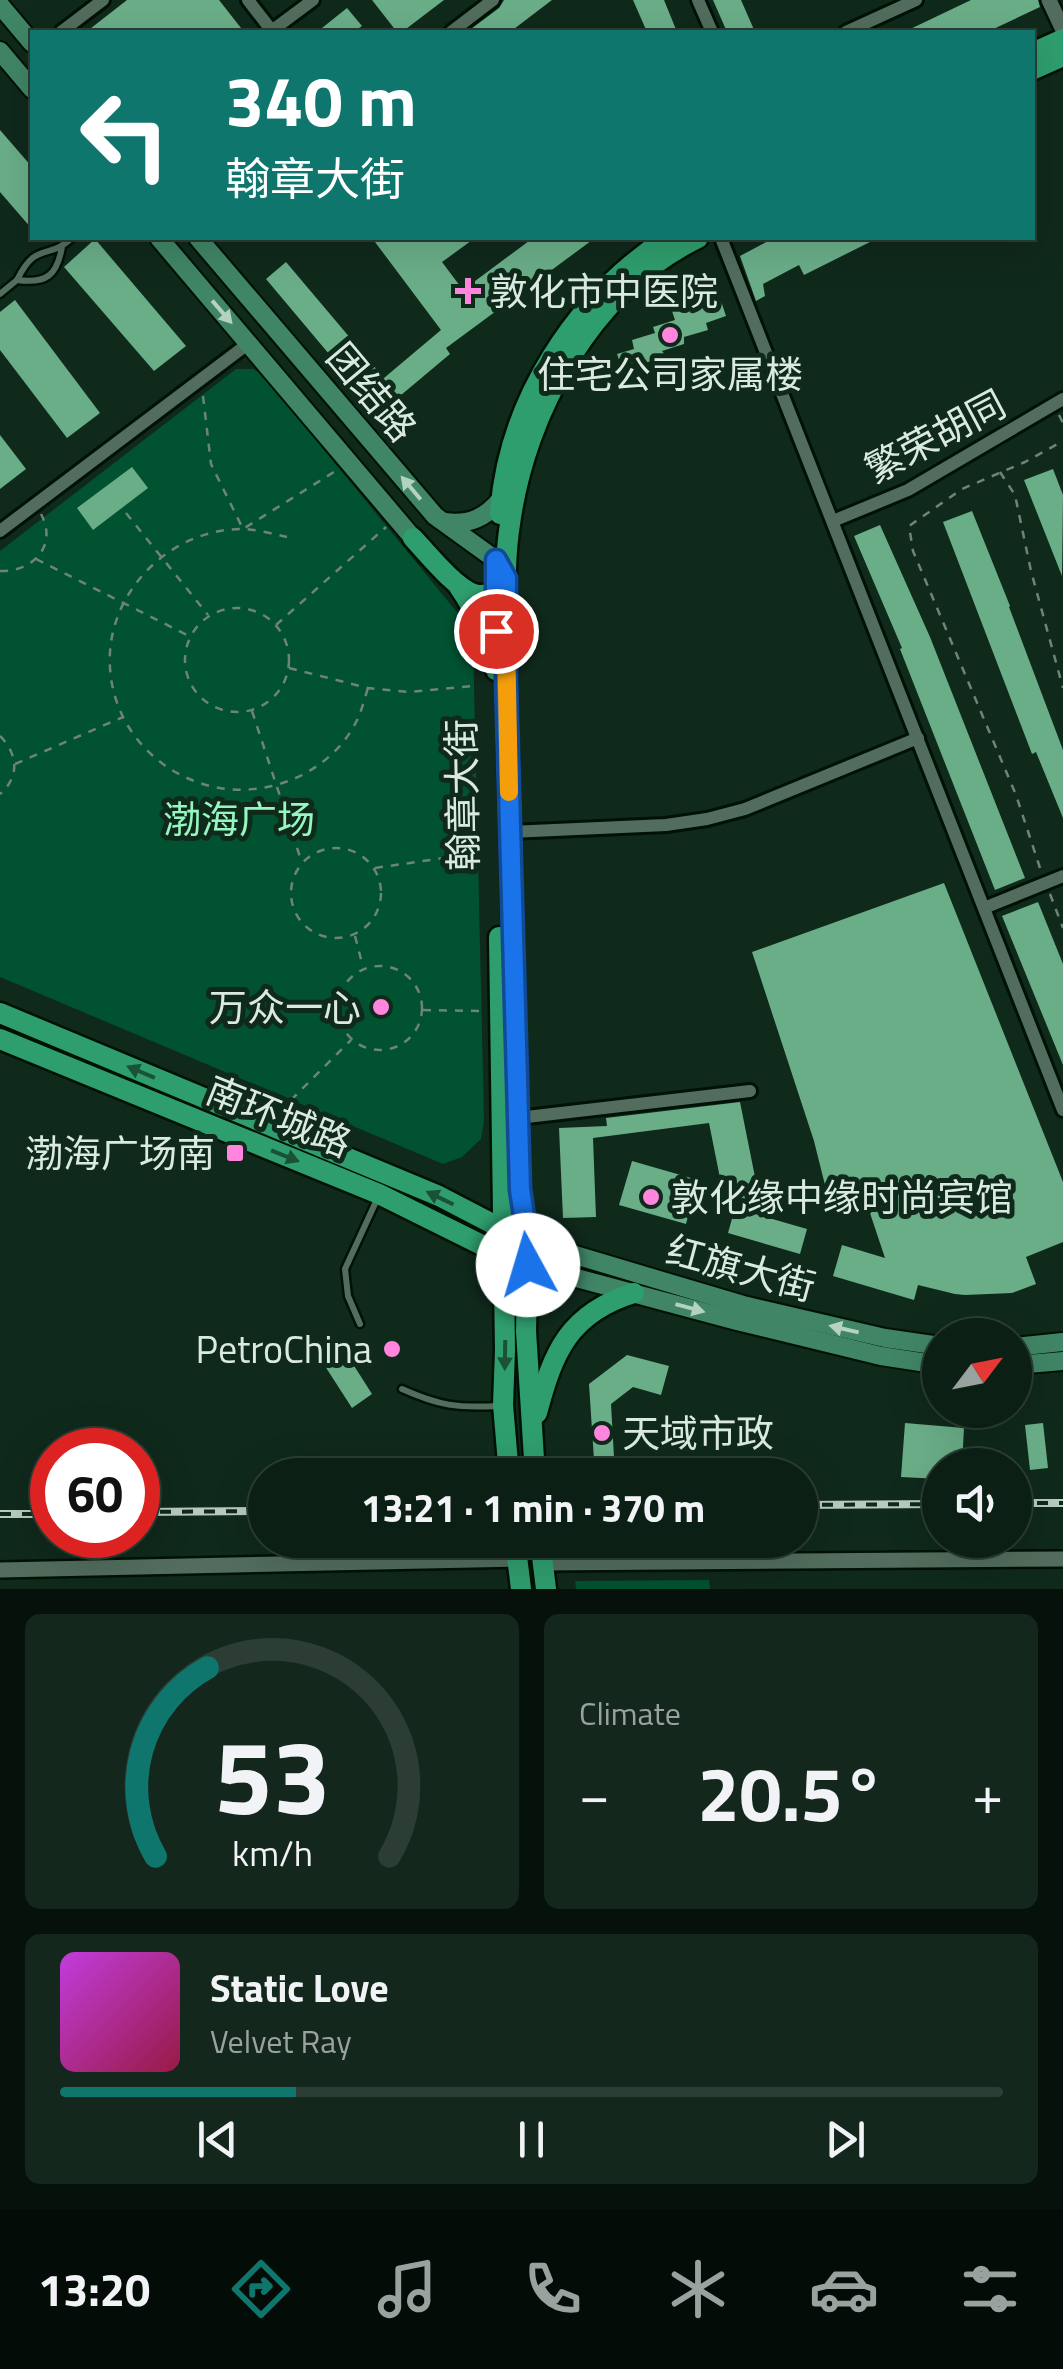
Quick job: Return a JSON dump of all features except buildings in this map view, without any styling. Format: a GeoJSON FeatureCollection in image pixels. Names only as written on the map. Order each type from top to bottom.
{"type":"FeatureCollection","features":[{"type":"Feature","properties":{"kind":"main road"},"geometry":{"type":"LineString","coordinates":[[0,5],[30,41]]}},
{"type":"Feature","properties":{"kind":"main road"},"geometry":{"type":"LineString","coordinates":[[1035,52],[1063,39]]}},
{"type":"Feature","properties":{"kind":"main road"},"geometry":{"type":"LineString","coordinates":[[1035,69],[1063,56]]}},
{"type":"Feature","properties":{"kind":"main road"},"geometry":{"type":"LineString","coordinates":[[4,63],[30,87]]}},
{"type":"Feature","properties":{"kind":"main road","name":"团结路"},"geometry":{"type":"LineString","coordinates":[[161,240],[413,538]]}},
{"type":"Feature","properties":{"kind":"main road","name":"团结路"},"geometry":{"type":"LineString","coordinates":[[200,240],[435,516],[501,579]]}},
{"type":"Feature","properties":{"kind":"main road","name":"翰章大街"},"geometry":{"type":"LineString","coordinates":[[534,1458],[526,1332],[528,1241],[520,1190],[501,500],[508,461],[530,397],[564,336],[619,273],[664,240]]}},
{"type":"Feature","properties":{"kind":"main road","name":"翰章大街"},"geometry":{"type":"LineString","coordinates":[[508,1458],[503,1405],[496,670],[501,579],[514,498],[531,442],[559,374],[601,315],[628,287],[658,261],[695,240]]}},
{"type":"Feature","properties":{"kind":"main road"},"geometry":{"type":"LineString","coordinates":[[444,522],[473,520],[489,513],[501,500]]}},
{"type":"Feature","properties":{"kind":"main road"},"geometry":{"type":"LineString","coordinates":[[413,538],[469,601],[496,670]]}},
{"type":"Feature","properties":{"kind":"main road"},"geometry":{"type":"LineString","coordinates":[[455,581],[475,594],[501,579]]}},
{"type":"Feature","properties":{"kind":"main road","name":"南环城路"},"geometry":{"type":"LineString","coordinates":[[0,1013],[440,1196],[528,1241]]}},
{"type":"Feature","properties":{"kind":"main road","name":"南环城路"},"geometry":{"type":"LineString","coordinates":[[0,1040],[379,1194],[503,1258],[528,1265]]}},
{"type":"Feature","properties":{"kind":"main road","name":"红旗大街"},"geometry":{"type":"LineString","coordinates":[[528,1241],[743,1305],[922,1343]]}},
{"type":"Feature","properties":{"kind":"main road","name":"红旗大街"},"geometry":{"type":"LineString","coordinates":[[528,1265],[881,1356],[922,1362]]}},
{"type":"Feature","properties":{"kind":"main road"},"geometry":{"type":"LineString","coordinates":[[532,1430],[553,1360],[568,1334],[589,1314],[634,1293]]}},
{"type":"Feature","properties":{"kind":"main road"},"geometry":{"type":"LineString","coordinates":[[1032,1345],[1063,1342]]}},
{"type":"Feature","properties":{"kind":"main road"},"geometry":{"type":"LineString","coordinates":[[1032,1364],[1063,1361]]}},
{"type":"Feature","properties":{"kind":"main road"},"geometry":{"type":"LineString","coordinates":[[517,1558],[521,1589]]}},
{"type":"Feature","properties":{"kind":"main road"},"geometry":{"type":"LineString","coordinates":[[542,1558],[546,1589]]}},
{"type":"Feature","properties":{"kind":"street"},"geometry":{"type":"LineString","coordinates":[[64,30],[103,0]]}},
{"type":"Feature","properties":{"kind":"street"},"geometry":{"type":"LineString","coordinates":[[248,0],[270,30]]}},
{"type":"Feature","properties":{"kind":"street"},"geometry":{"type":"LineString","coordinates":[[274,30],[313,0]]}},
{"type":"Feature","properties":{"kind":"street"},"geometry":{"type":"LineString","coordinates":[[454,30],[493,0]]}},
{"type":"Feature","properties":{"kind":"street"},"geometry":{"type":"LineString","coordinates":[[698,0],[711,30]]}},
{"type":"Feature","properties":{"kind":"street"},"geometry":{"type":"LineString","coordinates":[[850,30],[916,0]]}},
{"type":"Feature","properties":{"kind":"street"},"geometry":{"type":"LineString","coordinates":[[1049,0],[1063,30]]}},
{"type":"Feature","properties":{"kind":"street"},"geometry":{"type":"LineString","coordinates":[[721,240],[1063,1110]]}},
{"type":"Feature","properties":{"kind":"street"},"geometry":{"type":"LineString","coordinates":[[0,531],[249,342]]}},
{"type":"Feature","properties":{"kind":"street","name":"繁荣胡同"},"geometry":{"type":"LineString","coordinates":[[833,521],[908,490],[1063,399]]}},
{"type":"Feature","properties":{"kind":"street"},"geometry":{"type":"LineString","coordinates":[[510,832],[666,825],[707,819],[745,809],[918,738]]}},
{"type":"Feature","properties":{"kind":"street"},"geometry":{"type":"LineString","coordinates":[[984,908],[1063,876]]}},
{"type":"Feature","properties":{"kind":"street"},"geometry":{"type":"LineString","coordinates":[[518,1118],[750,1091]]}},
{"type":"Feature","properties":{"kind":"street"},"geometry":{"type":"LineString","coordinates":[[0,1570],[310,1558]]}},
{"type":"Feature","properties":{"kind":"street"},"geometry":{"type":"LineString","coordinates":[[543,1564],[1063,1560]]}},
{"type":"Feature","properties":{"kind":"lane"},"geometry":{"type":"LineString","coordinates":[[0,294],[18,280],[28,258],[62,247],[70,240]]}},
{"type":"Feature","properties":{"kind":"lane"},"geometry":{"type":"LineString","coordinates":[[18,280],[30,282],[51,274],[59,265],[62,247]]}},
{"type":"Feature","properties":{"kind":"lane"},"geometry":{"type":"LineString","coordinates":[[360,1324],[348,1296],[346,1269],[379,1194]]}},
{"type":"Feature","properties":{"kind":"lane"},"geometry":{"type":"LineString","coordinates":[[402,1389],[436,1404],[503,1405]]}},
{"type":"Feature","properties":{"kind":"path"},"geometry":{"type":"LineString","coordinates":[[203,394],[211,464],[243,528]]}},
{"type":"Feature","properties":{"kind":"path"},"geometry":{"type":"LineString","coordinates":[[1063,442],[962,489],[909,526],[914,551],[1016,795],[1063,928]]}},
{"type":"Feature","properties":{"kind":"path"},"geometry":{"type":"LineString","coordinates":[[340,469],[243,528],[198,536],[160,556],[131,588],[114,626],[110,667],[119,708],[140,744],[172,772],[210,788],[251,791],[292,782],[327,760],[355,725],[368,688]]}},
{"type":"Feature","properties":{"kind":"path"},"geometry":{"type":"LineString","coordinates":[[1000,471],[1015,495],[1063,688]]}},
{"type":"Feature","properties":{"kind":"path"},"geometry":{"type":"LineString","coordinates":[[0,570],[26,567],[43,548],[45,523],[36,504]]}},
{"type":"Feature","properties":{"kind":"path"},"geometry":{"type":"LineString","coordinates":[[126,514],[209,616]]}},
{"type":"Feature","properties":{"kind":"path"},"geometry":{"type":"LineString","coordinates":[[275,626],[396,518]]}},
{"type":"Feature","properties":{"kind":"path"},"geometry":{"type":"LineString","coordinates":[[243,528],[287,537]]}},
{"type":"Feature","properties":{"kind":"path"},"geometry":{"type":"LineString","coordinates":[[36,560],[191,637]]}},
{"type":"Feature","properties":{"kind":"path"},"geometry":{"type":"LineString","coordinates":[[236,608],[252,610],[275,626],[286,645],[288,668],[275,696],[244,712],[210,705],[196,693],[188,678],[186,646],[209,616],[236,608]]}},
{"type":"Feature","properties":{"kind":"path"},"geometry":{"type":"LineString","coordinates":[[288,668],[368,688],[408,692],[474,686]]}},
{"type":"Feature","properties":{"kind":"path"},"geometry":{"type":"LineString","coordinates":[[252,710],[302,863]]}},
{"type":"Feature","properties":{"kind":"path"},"geometry":{"type":"LineString","coordinates":[[14,764],[124,717]]}},
{"type":"Feature","properties":{"kind":"path"},"geometry":{"type":"LineString","coordinates":[[0,736],[10,747],[14,764],[12,780],[0,794]]}},
{"type":"Feature","properties":{"kind":"path"},"geometry":{"type":"LineString","coordinates":[[326,848],[341,848],[368,860],[373,868],[381,886],[381,900],[368,926],[340,939],[310,931],[299,920],[290,891],[302,863],[313,854],[326,848]]}},
{"type":"Feature","properties":{"kind":"path"},"geometry":{"type":"LineString","coordinates":[[373,868],[478,852]]}},
{"type":"Feature","properties":{"kind":"path"},"geometry":{"type":"LineString","coordinates":[[355,935],[364,969]]}},
{"type":"Feature","properties":{"kind":"path"},"geometry":{"type":"LineString","coordinates":[[378,966],[404,974],[414,984],[422,1010],[412,1035],[402,1044],[376,1050],[352,1039],[343,1029],[338,1001],[352,976],[378,966]]}},
{"type":"Feature","properties":{"kind":"path"},"geometry":{"type":"LineString","coordinates":[[422,1010],[482,1011]]}},
{"type":"Feature","properties":{"kind":"path"},"geometry":{"type":"LineString","coordinates":[[291,1100],[352,1039]]}},
{"type":"Feature","properties":{"kind":"green space","name":"渤海广场"},"geometry":{"type":"Polygon","coordinates":[[[236,369],[253,369],[262,374],[465,622],[473,642],[484,1120],[481,1139],[462,1157],[443,1164],[0,977],[0,551],[236,369]]]}},
{"type":"Feature","properties":{"kind":"green space"},"geometry":{"type":"Polygon","coordinates":[[[709,1580],[710,1589],[576,1589],[575,1581],[709,1580]]]}},
{"type":"Feature","properties":{"kind":"railway"},"geometry":{"type":"LineString","coordinates":[[1032,1503],[1063,1503]]}},
{"type":"Feature","properties":{"kind":"railway"},"geometry":{"type":"LineString","coordinates":[[818,1505],[922,1504]]}},
{"type":"Feature","properties":{"kind":"railway"},"geometry":{"type":"LineString","coordinates":[[160,1512],[248,1511]]}},
{"type":"Feature","properties":{"kind":"railway"},"geometry":{"type":"LineString","coordinates":[[0,1514],[30,1514]]}},
{"type":"Feature","properties":{"kind":"slow traffic"},"geometry":{"type":"LineString","coordinates":[[506,636],[509,792]]}},
{"type":"Feature","properties":{"kind":"place","name":"敦化市中医院"},"geometry":{"type":"Point","coordinates":[468,291]}},
{"type":"Feature","properties":{"kind":"place","name":"住宅公司家属楼"},"geometry":{"type":"Point","coordinates":[670,335]}},
{"type":"Feature","properties":{"kind":"place","name":"万众一心"},"geometry":{"type":"Point","coordinates":[381,1007]}},
{"type":"Feature","properties":{"kind":"place","name":"渤海广场南"},"geometry":{"type":"Point","coordinates":[235,1153]}},
{"type":"Feature","properties":{"kind":"place","name":"敦化缘中缘时尚宾馆"},"geometry":{"type":"Point","coordinates":[651,1197]}},
{"type":"Feature","properties":{"kind":"place","name":"PetroChina"},"geometry":{"type":"Point","coordinates":[392,1349]}},
{"type":"Feature","properties":{"kind":"place","name":"天域市政"},"geometry":{"type":"Point","coordinates":[602,1433]}},
{"type":"Feature","properties":{"kind":"route"},"geometry":{"type":"LineString","coordinates":[[496,631],[496,560],[506,578],[520,1190],[528,1265]]}}]}
